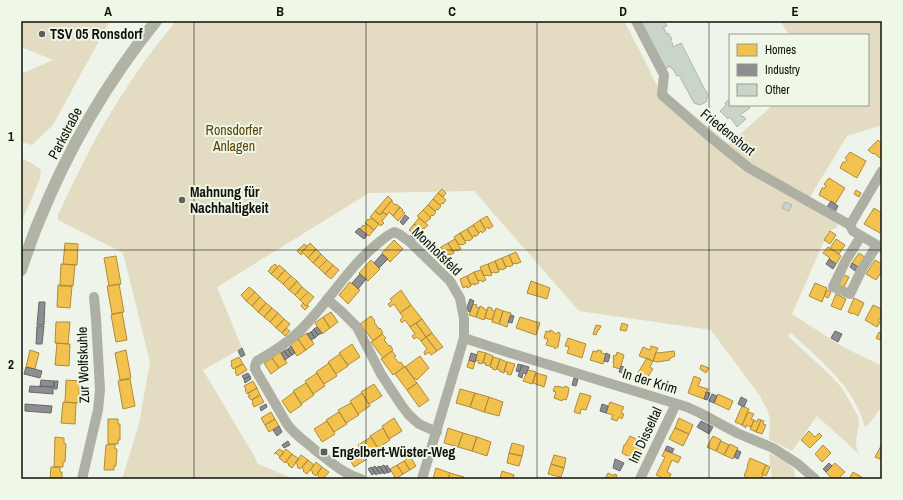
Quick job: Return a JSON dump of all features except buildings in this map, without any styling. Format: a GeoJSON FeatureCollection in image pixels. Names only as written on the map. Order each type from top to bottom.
{"type":"FeatureCollection","features":[{"type":"Feature","properties":{"kind":"main road","name":"Parkstraße"},"geometry":{"type":"LineString","coordinates":[[21,270],[43,211],[59,175],[87,122],[133,50],[156,21]]}},
{"type":"Feature","properties":{"kind":"street","name":"Friedenshort"},"geometry":{"type":"LineString","coordinates":[[636,21],[664,75],[662,95],[749,168],[850,225],[853,231],[879,247],[862,269],[850,294],[833,286],[845,262],[861,236]]}},
{"type":"Feature","properties":{"kind":"street"},"geometry":{"type":"LineString","coordinates":[[850,225],[882,171]]}},
{"type":"Feature","properties":{"kind":"street","name":"Monhofsfeld"},"geometry":{"type":"LineString","coordinates":[[361,479],[353,477],[335,466],[293,432],[255,369],[255,363],[285,344],[296,334],[368,252],[389,234],[394,232],[410,242],[450,281],[460,298],[464,319],[464,338],[422,479]]}},
{"type":"Feature","properties":{"kind":"street","name":"Zur Wolfskuhle"},"geometry":{"type":"LineString","coordinates":[[82,479],[100,401],[94,297]]}},
{"type":"Feature","properties":{"kind":"street"},"geometry":{"type":"LineString","coordinates":[[327,299],[357,327],[381,374],[409,415],[419,424],[437,432]]}},
{"type":"Feature","properties":{"kind":"street","name":"In der Krim"},"geometry":{"type":"LineString","coordinates":[[464,338],[687,407],[737,433],[773,448],[798,464],[815,479]]}},
{"type":"Feature","properties":{"kind":"street","name":"Im Disseltal"},"geometry":{"type":"LineString","coordinates":[[640,479],[676,404]]}},
{"type":"Feature","properties":{"kind":"green space"},"geometry":{"type":"Polygon","coordinates":[[[21,21],[110,21],[53,125],[32,145],[21,142],[21,74],[53,60],[21,47],[21,21]]]}},
{"type":"Feature","properties":{"kind":"green space","name":"Ronsdorfer Anlagen"},"geometry":{"type":"Polygon","coordinates":[[[176,21],[624,21],[656,84],[729,144],[772,106],[869,106],[869,34],[788,34],[780,21],[882,21],[882,125],[847,136],[810,197],[838,225],[836,228],[828,232],[792,314],[843,347],[882,366],[882,406],[870,423],[865,427],[860,412],[853,399],[835,375],[790,332],[788,336],[842,388],[858,416],[859,424],[856,442],[859,454],[817,416],[792,451],[769,439],[770,419],[767,409],[760,396],[711,330],[579,311],[474,191],[369,193],[217,287],[242,348],[203,370],[258,464],[294,479],[122,479],[139,424],[150,362],[123,253],[58,220],[58,215],[85,158],[113,109],[132,79],[176,21]]]}},
{"type":"Feature","properties":{"kind":"green space"},"geometry":{"type":"Polygon","coordinates":[[[21,158],[41,170],[40,179],[21,223],[21,158]]]}},
{"type":"Feature","properties":{"kind":"green space"},"geometry":{"type":"Polygon","coordinates":[[[769,453],[784,461],[794,469],[795,479],[772,479],[769,453]]]}},
{"type":"Feature","properties":{"kind":"place","name":"TSV 05 Ronsdorf"},"geometry":{"type":"Point","coordinates":[42,34]}},
{"type":"Feature","properties":{"kind":"place","name":"Mahnung für Nachhaltigkeit"},"geometry":{"type":"Point","coordinates":[182,200]}},
{"type":"Feature","properties":{"kind":"place","name":"Engelbert-Wüster-Weg"},"geometry":{"type":"Point","coordinates":[324,452]}}]}
